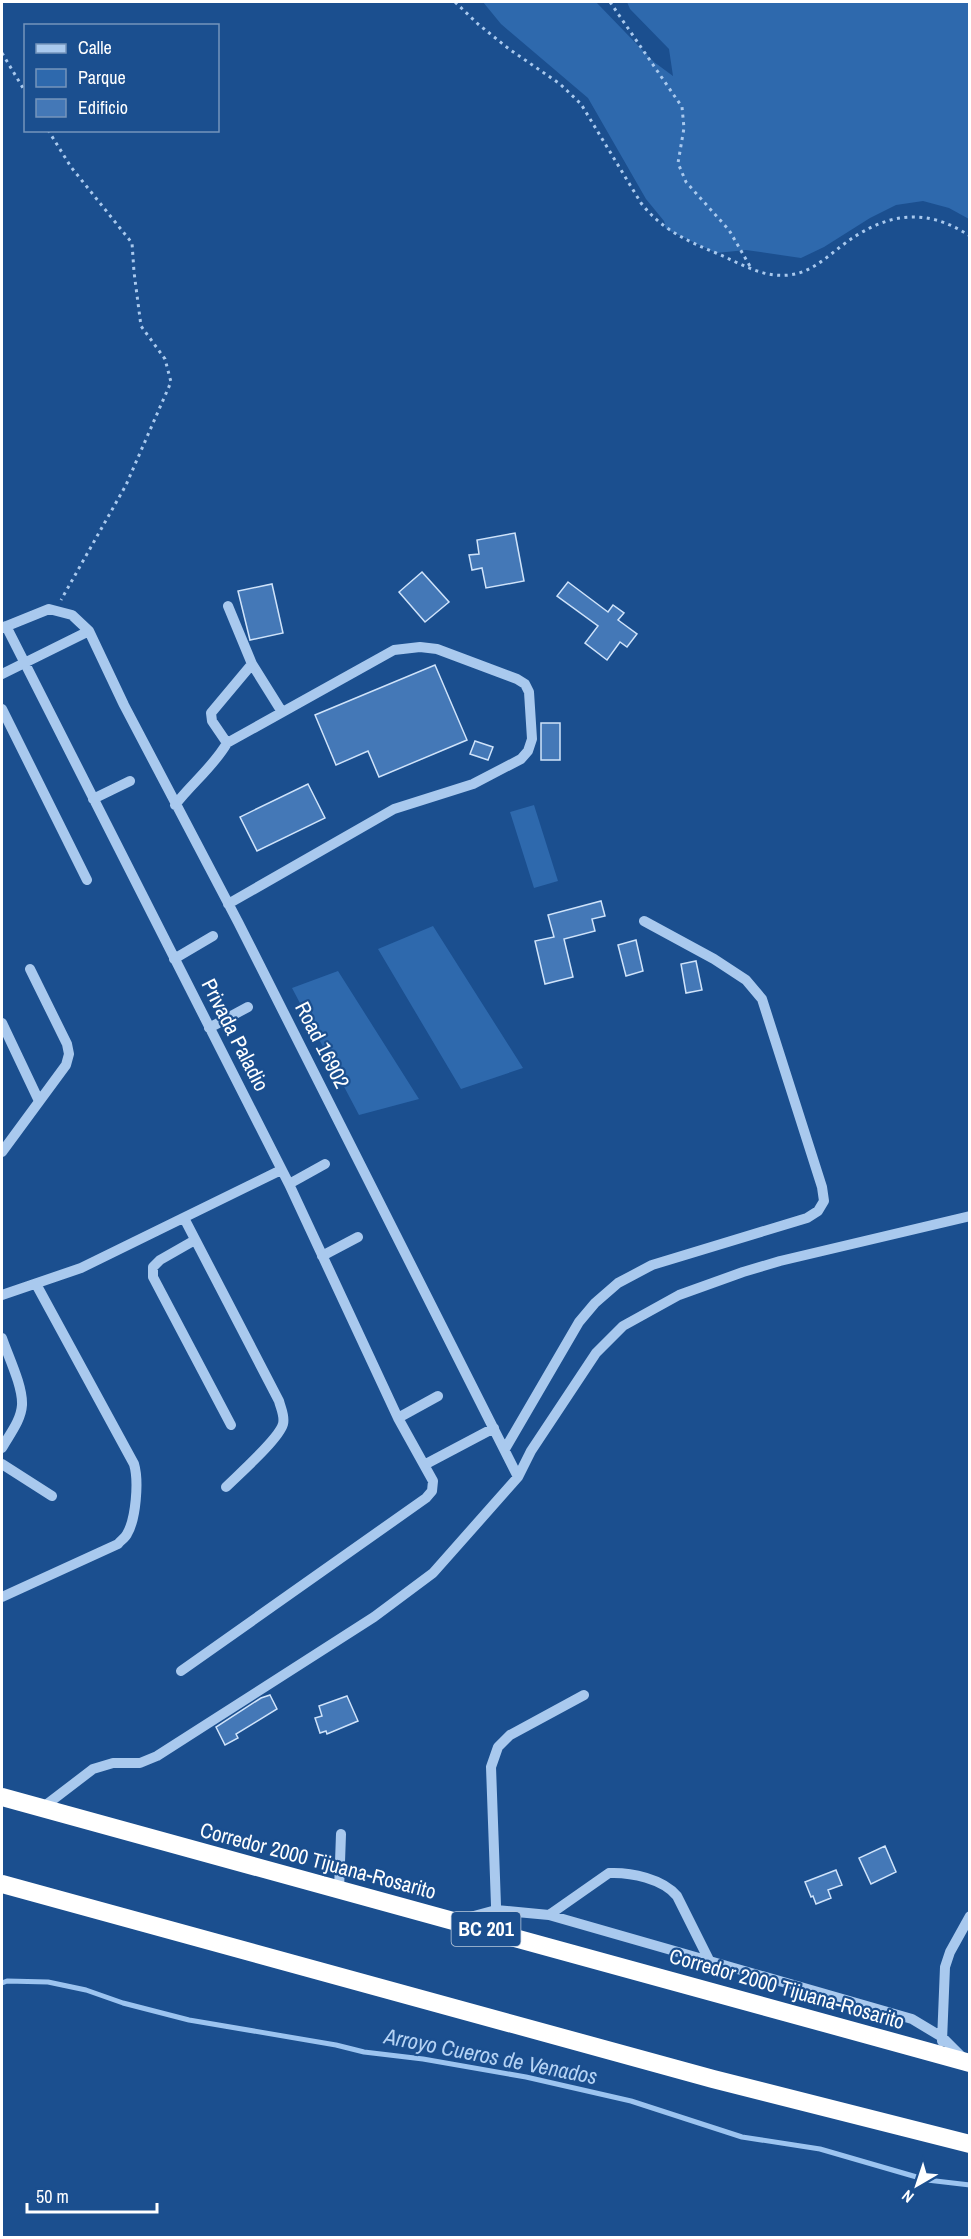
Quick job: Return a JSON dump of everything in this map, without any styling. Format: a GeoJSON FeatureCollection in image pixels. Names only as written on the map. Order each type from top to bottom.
{"type":"FeatureCollection","features":[{"type":"Feature","properties":{"kind":"highway","name":"Corredor 2000 Tijuana-Rosarito"},"geometry":{"type":"LineString","coordinates":[[2,1797],[968,2063]]}},
{"type":"Feature","properties":{"kind":"highway"},"geometry":{"type":"LineString","coordinates":[[2,1884],[701,2076],[969,2144]]}},
{"type":"Feature","properties":{"kind":"street"},"geometry":{"type":"LineString","coordinates":[[228,606],[252,664],[282,712]]}},
{"type":"Feature","properties":{"kind":"street"},"geometry":{"type":"LineString","coordinates":[[2,674],[89,632],[72,615],[56,609],[44,610],[4,627]]}},
{"type":"Feature","properties":{"kind":"street","name":"Privada Paladio"},"geometry":{"type":"LineString","coordinates":[[4,627],[289,1184],[398,1418],[433,1481],[432,1491],[426,1498],[181,1671]]}},
{"type":"Feature","properties":{"kind":"street","name":"Road 16902"},"geometry":{"type":"LineString","coordinates":[[89,632],[124,705],[228,904],[519,1477]]}},
{"type":"Feature","properties":{"kind":"street"},"geometry":{"type":"LineString","coordinates":[[175,805],[190,785],[218,759],[226,743],[394,650],[420,647],[437,649],[525,684],[529,692],[532,739],[521,759],[473,784],[394,809],[228,904]]}},
{"type":"Feature","properties":{"kind":"street"},"geometry":{"type":"LineString","coordinates":[[226,743],[212,721],[210,713],[252,664]]}},
{"type":"Feature","properties":{"kind":"street"},"geometry":{"type":"LineString","coordinates":[[2,709],[87,880]]}},
{"type":"Feature","properties":{"kind":"street"},"geometry":{"type":"LineString","coordinates":[[93,799],[130,781]]}},
{"type":"Feature","properties":{"kind":"street"},"geometry":{"type":"LineString","coordinates":[[505,1449],[579,1322],[595,1303],[618,1283],[652,1266],[807,1218],[818,1211],[824,1201],[822,1187],[762,999],[746,980],[714,959],[644,921]]}},
{"type":"Feature","properties":{"kind":"street"},"geometry":{"type":"LineString","coordinates":[[174,959],[213,936]]}},
{"type":"Feature","properties":{"kind":"street"},"geometry":{"type":"LineString","coordinates":[[2,1152],[66,1065],[69,1054],[67,1044],[30,969]]}},
{"type":"Feature","properties":{"kind":"street"},"geometry":{"type":"LineString","coordinates":[[209,1028],[248,1007]]}},
{"type":"Feature","properties":{"kind":"street"},"geometry":{"type":"LineString","coordinates":[[2,1023],[39,1101]]}},
{"type":"Feature","properties":{"kind":"street"},"geometry":{"type":"LineString","coordinates":[[289,1184],[325,1164]]}},
{"type":"Feature","properties":{"kind":"street"},"geometry":{"type":"LineString","coordinates":[[2,1295],[81,1268],[281,1170]]}},
{"type":"Feature","properties":{"kind":"street"},"geometry":{"type":"LineString","coordinates":[[42,1808],[93,1769],[113,1762],[140,1763],[157,1756],[374,1617],[434,1573],[519,1477],[531,1451],[596,1353],[623,1326],[679,1295],[743,1272],[969,1216]]}},
{"type":"Feature","properties":{"kind":"street"},"geometry":{"type":"LineString","coordinates":[[184,1218],[279,1401],[284,1416],[283,1425],[277,1436],[226,1487]]}},
{"type":"Feature","properties":{"kind":"street"},"geometry":{"type":"LineString","coordinates":[[322,1256],[358,1237]]}},
{"type":"Feature","properties":{"kind":"street"},"geometry":{"type":"LineString","coordinates":[[195,1240],[160,1260],[153,1267],[153,1277],[231,1425]]}},
{"type":"Feature","properties":{"kind":"street"},"geometry":{"type":"LineString","coordinates":[[2,1597],[117,1544],[127,1534],[137,1489],[138,1477],[134,1464],[36,1284]]}},
{"type":"Feature","properties":{"kind":"street"},"geometry":{"type":"LineString","coordinates":[[2,1338],[20,1391],[22,1405],[20,1417],[2,1448]]}},
{"type":"Feature","properties":{"kind":"street"},"geometry":{"type":"LineString","coordinates":[[398,1418],[438,1396]]}},
{"type":"Feature","properties":{"kind":"street"},"geometry":{"type":"LineString","coordinates":[[424,1465],[494,1428]]}},
{"type":"Feature","properties":{"kind":"street"},"geometry":{"type":"LineString","coordinates":[[2,1464],[51,1496]]}},
{"type":"Feature","properties":{"kind":"street"},"geometry":{"type":"LineString","coordinates":[[497,1933],[491,1767],[498,1747],[510,1735],[584,1695]]}},
{"type":"Feature","properties":{"kind":"street"},"geometry":{"type":"LineString","coordinates":[[339,1890],[341,1834]]}},
{"type":"Feature","properties":{"kind":"street"},"geometry":{"type":"LineString","coordinates":[[549,1916],[609,1873],[620,1872],[659,1882],[670,1888],[677,1896],[710,1962]]}},
{"type":"Feature","properties":{"kind":"street"},"geometry":{"type":"LineString","coordinates":[[455,1921],[496,1910],[549,1916],[912,2019],[942,2037],[968,2063]]}},
{"type":"Feature","properties":{"kind":"street"},"geometry":{"type":"LineString","coordinates":[[941,2056],[945,1967],[950,1952],[969,1916]]}},
{"type":"Feature","properties":{"kind":"path"},"geometry":{"type":"LineString","coordinates":[[455,2],[509,50],[560,84],[581,104],[652,218],[666,229],[698,246],[769,275],[802,273],[820,263],[865,230],[899,217],[919,216],[936,219],[969,236]]}},
{"type":"Feature","properties":{"kind":"path"},"geometry":{"type":"LineString","coordinates":[[610,2],[682,106],[684,128],[678,163],[686,182],[729,230],[752,270]]}},
{"type":"Feature","properties":{"kind":"path"},"geometry":{"type":"LineString","coordinates":[[2,53],[24,90]]}},
{"type":"Feature","properties":{"kind":"path"},"geometry":{"type":"LineString","coordinates":[[49,132],[71,167],[132,243],[141,326],[165,359],[171,382],[126,485],[56,609]]}},
{"type":"Feature","properties":{"kind":"green space"},"geometry":{"type":"Polygon","coordinates":[[[483,2],[596,2],[654,62],[673,76],[669,49],[630,9],[627,2],[969,2],[969,219],[949,208],[923,201],[896,205],[801,258],[746,250],[716,253],[666,229],[664,221],[646,199],[588,98],[501,24],[483,2]]]}},
{"type":"Feature","properties":{"kind":"green space"},"geometry":{"type":"Polygon","coordinates":[[[534,805],[558,881],[534,888],[510,812],[534,805]]]}},
{"type":"Feature","properties":{"kind":"green space"},"geometry":{"type":"Polygon","coordinates":[[[433,926],[523,1068],[461,1089],[378,949],[433,926]]]}},
{"type":"Feature","properties":{"kind":"green space"},"geometry":{"type":"Polygon","coordinates":[[[338,971],[419,1099],[359,1115],[292,988],[338,971]]]}},
{"type":"Feature","properties":{"kind":"building"},"geometry":{"type":"Polygon","coordinates":[[[515,533],[524,581],[486,588],[482,568],[472,570],[469,555],[479,554],[477,540],[515,533]]]}},
{"type":"Feature","properties":{"kind":"building"},"geometry":{"type":"Polygon","coordinates":[[[422,572],[449,602],[425,622],[399,592],[422,572]]]}},
{"type":"Feature","properties":{"kind":"building"},"geometry":{"type":"Polygon","coordinates":[[[568,582],[608,612],[613,605],[624,613],[618,620],[637,634],[627,647],[620,642],[607,660],[585,643],[598,626],[557,596],[568,582]]]}},
{"type":"Feature","properties":{"kind":"building"},"geometry":{"type":"Polygon","coordinates":[[[272,584],[283,633],[250,640],[238,591],[272,584]]]}},
{"type":"Feature","properties":{"kind":"building"},"geometry":{"type":"Polygon","coordinates":[[[435,665],[467,740],[379,777],[368,751],[336,765],[315,715],[435,665]]]}},
{"type":"Feature","properties":{"kind":"building"},"geometry":{"type":"Polygon","coordinates":[[[541,723],[560,723],[560,760],[541,760],[541,723]]]}},
{"type":"Feature","properties":{"kind":"building"},"geometry":{"type":"Polygon","coordinates":[[[475,741],[493,747],[488,760],[470,754],[475,741]]]}},
{"type":"Feature","properties":{"kind":"building"},"geometry":{"type":"Polygon","coordinates":[[[308,784],[325,818],[257,851],[240,817],[308,784]]]}},
{"type":"Feature","properties":{"kind":"building"},"geometry":{"type":"Polygon","coordinates":[[[601,901],[605,916],[592,919],[595,931],[564,939],[573,977],[545,984],[535,941],[554,937],[548,915],[601,901]]]}},
{"type":"Feature","properties":{"kind":"building"},"geometry":{"type":"Polygon","coordinates":[[[636,940],[643,971],[626,976],[618,945],[636,940]]]}},
{"type":"Feature","properties":{"kind":"building"},"geometry":{"type":"Polygon","coordinates":[[[696,961],[702,990],[686,993],[681,964],[696,961]]]}},
{"type":"Feature","properties":{"kind":"building"},"geometry":{"type":"Polygon","coordinates":[[[270,1695],[277,1709],[236,1734],[238,1738],[225,1745],[216,1727],[261,1698],[270,1695]]]}},
{"type":"Feature","properties":{"kind":"building"},"geometry":{"type":"Polygon","coordinates":[[[347,1696],[358,1721],[327,1734],[326,1731],[320,1733],[315,1718],[322,1716],[319,1706],[347,1696]]]}},
{"type":"Feature","properties":{"kind":"building"},"geometry":{"type":"Polygon","coordinates":[[[885,1846],[896,1872],[871,1884],[859,1858],[885,1846]]]}},
{"type":"Feature","properties":{"kind":"building"},"geometry":{"type":"Polygon","coordinates":[[[836,1870],[842,1885],[828,1890],[831,1898],[816,1904],[805,1882],[836,1870]]]}},
{"type":"Feature","properties":{"kind":"waterway","name":"Arroyo Cueros de Venados"},"geometry":{"type":"LineString","coordinates":[[2,1983],[7,1981],[48,1982],[86,1990],[123,2003],[189,2020],[336,2045],[364,2052],[423,2059],[526,2077],[631,2101],[742,2137],[820,2149],[927,2180],[970,2185]]}}]}
